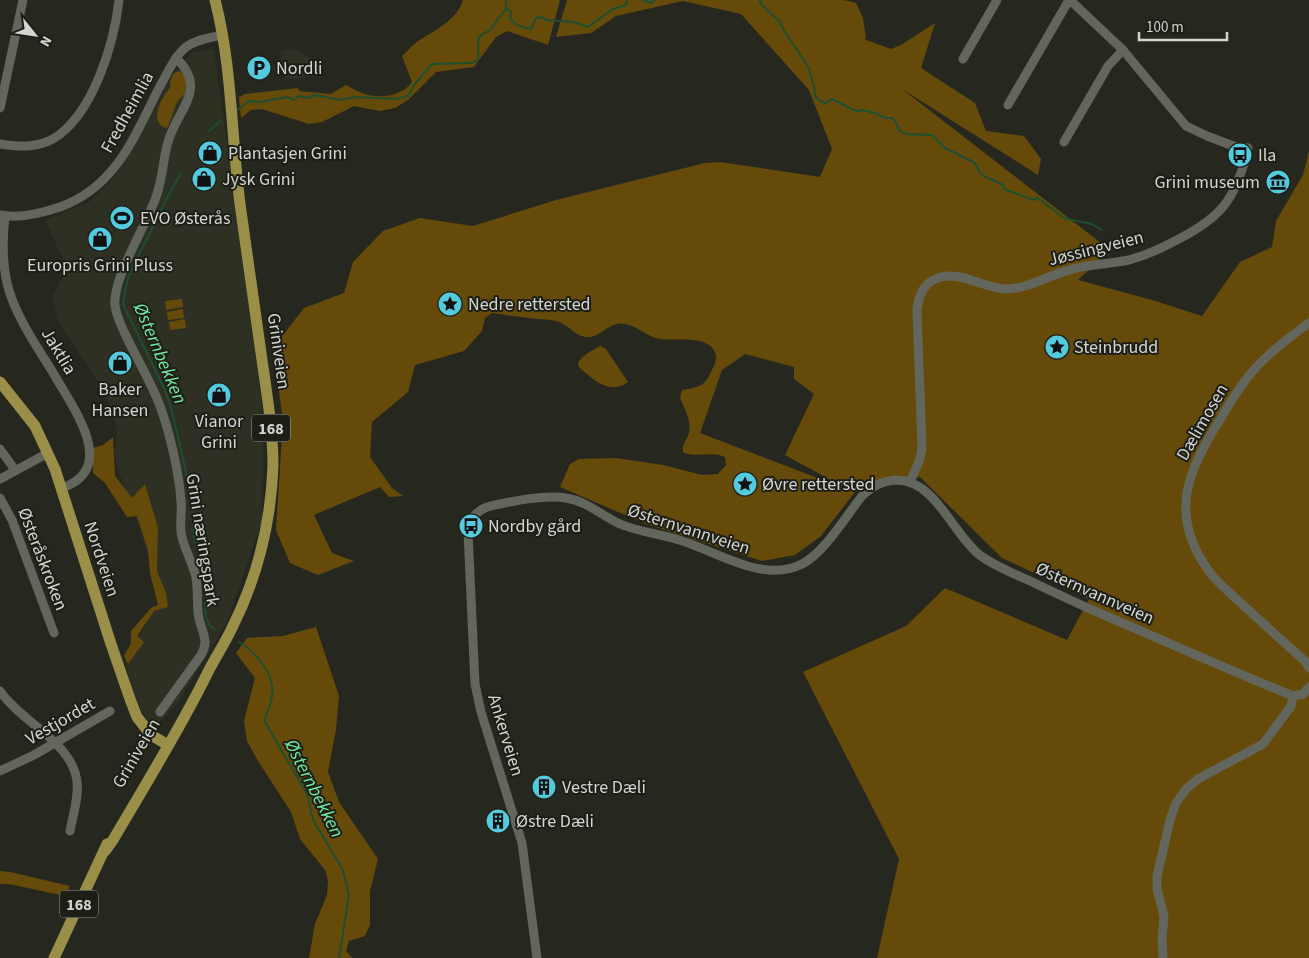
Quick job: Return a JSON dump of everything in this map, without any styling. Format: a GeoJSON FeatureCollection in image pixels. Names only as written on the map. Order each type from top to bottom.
{"type":"FeatureCollection","features":[{"type":"Feature","properties":{"kind":"main road","name":"Griniveien"},"geometry":{"type":"LineString","coordinates":[[209,0],[219,36]]}},
{"type":"Feature","properties":{"kind":"main road","name":"Griniveien"},"geometry":{"type":"LineString","coordinates":[[54,958],[105,852],[165,744],[197,695],[232,628],[252,579],[266,525],[272,474],[270,415],[235,168],[232,158],[215,0]]}},
{"type":"Feature","properties":{"kind":"main road","name":"Nordveien"},"geometry":{"type":"LineString","coordinates":[[0,382],[27,414],[48,453],[62,488],[137,717],[147,731],[165,744]]}},
{"type":"Feature","properties":{"kind":"street"},"geometry":{"type":"LineString","coordinates":[[0,108],[24,0]]}},
{"type":"Feature","properties":{"kind":"street"},"geometry":{"type":"LineString","coordinates":[[0,144],[23,147],[51,140],[75,118],[103,68],[111,47],[118,0]]}},
{"type":"Feature","properties":{"kind":"street"},"geometry":{"type":"LineString","coordinates":[[963,60],[997,0]]}},
{"type":"Feature","properties":{"kind":"street"},"geometry":{"type":"LineString","coordinates":[[1008,105],[1069,0]]}},
{"type":"Feature","properties":{"kind":"street","name":"Jøssingveien"},"geometry":{"type":"LineString","coordinates":[[910,482],[918,466],[922,448],[917,311],[920,295],[928,284],[937,278],[948,276],[968,279],[994,287],[1016,288],[1066,270],[1141,256],[1177,240],[1212,218],[1229,199],[1239,182],[1248,148],[1236,147],[1186,126],[1123,50],[1069,0]]}},
{"type":"Feature","properties":{"kind":"street","name":"Fredheimlia"},"geometry":{"type":"LineString","coordinates":[[2,216],[31,214],[54,209],[84,196],[97,186],[123,158],[176,58],[192,44],[219,36]]}},
{"type":"Feature","properties":{"kind":"street"},"geometry":{"type":"LineString","coordinates":[[1064,142],[1108,66],[1123,50]]}},
{"type":"Feature","properties":{"kind":"street","name":"Grini næringspark"},"geometry":{"type":"LineString","coordinates":[[160,712],[202,655],[206,648],[206,643],[198,614],[196,576],[181,531],[179,486],[166,425],[151,385],[120,324],[116,312],[115,299],[116,288],[122,272],[157,195],[168,142],[192,88],[185,66],[176,58]]}},
{"type":"Feature","properties":{"kind":"street","name":"Jaktlia"},"geometry":{"type":"LineString","coordinates":[[2,216],[6,286],[12,302],[80,418],[87,434],[88,466],[80,478],[62,488]]}},
{"type":"Feature","properties":{"kind":"street","name":"Dælimosen"},"geometry":{"type":"LineString","coordinates":[[1309,323],[1276,348],[1246,378],[1198,456],[1188,484],[1186,516],[1192,540],[1206,568],[1229,592],[1305,662],[1309,668]]}},
{"type":"Feature","properties":{"kind":"street"},"geometry":{"type":"LineString","coordinates":[[0,449],[15,470]]}},
{"type":"Feature","properties":{"kind":"street"},"geometry":{"type":"LineString","coordinates":[[0,479],[48,453]]}},
{"type":"Feature","properties":{"kind":"street","name":"Østernvannveien"},"geometry":{"type":"LineString","coordinates":[[472,519],[479,511],[492,506],[549,497],[566,498],[587,505],[629,528],[682,541],[758,569],[780,571],[802,564],[816,554],[870,488],[892,480],[910,482],[934,500],[972,548],[999,567],[1078,604],[1295,696]]}},
{"type":"Feature","properties":{"kind":"street","name":"Østeråskroken"},"geometry":{"type":"LineString","coordinates":[[0,498],[12,520],[54,633]]}},
{"type":"Feature","properties":{"kind":"street","name":"Ankerveien"},"geometry":{"type":"LineString","coordinates":[[472,519],[468,532],[468,545],[475,684],[481,712],[522,842],[537,958]]}},
{"type":"Feature","properties":{"kind":"street"},"geometry":{"type":"LineString","coordinates":[[1163,958],[1164,916],[1157,889],[1157,876],[1170,820],[1176,803],[1186,789],[1198,779],[1263,744],[1291,706],[1295,696],[1303,694],[1309,687]]}},
{"type":"Feature","properties":{"kind":"street"},"geometry":{"type":"LineString","coordinates":[[0,691],[16,710],[56,743],[70,759],[77,782],[70,831]]}},
{"type":"Feature","properties":{"kind":"street","name":"Vestjordet"},"geometry":{"type":"LineString","coordinates":[[0,771],[56,743],[110,710]]}},
{"type":"Feature","properties":{"kind":"shaded area"},"geometry":{"type":"Polygon","coordinates":[[[463,0],[560,0],[548,45],[507,31],[496,37],[474,67],[436,72],[408,100],[395,108],[380,111],[354,106],[322,122],[309,124],[262,109],[251,110],[241,118],[239,97],[245,94],[298,88],[299,91],[331,94],[346,85],[362,93],[378,96],[391,95],[403,90],[412,82],[402,56],[415,44],[450,20],[460,8],[463,0]]]}},
{"type":"Feature","properties":{"kind":"shaded area"},"geometry":{"type":"Polygon","coordinates":[[[567,0],[844,0],[856,3],[863,18],[866,39],[861,38],[891,49],[901,45],[935,23],[921,68],[975,103],[986,131],[1024,136],[1041,159],[1038,175],[902,89],[1110,250],[1078,280],[1202,316],[1240,262],[1272,247],[1276,221],[1303,175],[1309,151],[1309,958],[877,958],[899,859],[803,672],[906,626],[945,588],[1067,640],[1089,599],[1002,558],[920,477],[855,492],[821,536],[795,555],[762,561],[646,524],[560,487],[570,464],[579,459],[616,458],[663,465],[702,475],[718,474],[726,465],[725,457],[714,454],[693,455],[683,452],[690,428],[680,398],[682,390],[699,386],[708,378],[716,356],[713,349],[707,344],[699,341],[655,338],[627,324],[613,325],[597,335],[585,337],[554,320],[492,313],[485,318],[482,331],[464,351],[415,365],[408,392],[372,422],[370,457],[392,488],[403,496],[389,497],[380,487],[314,515],[332,553],[354,561],[318,575],[290,563],[276,530],[283,420],[273,348],[304,308],[344,293],[353,262],[383,231],[420,218],[473,226],[556,200],[705,163],[720,162],[820,177],[832,149],[809,90],[741,14],[683,1],[616,16],[591,33],[556,37],[567,0]],[[745,354],[722,370],[700,433],[849,490],[785,455],[814,394],[794,379],[794,367],[745,354]]]}},
{"type":"Feature","properties":{"kind":"shaded area"},"geometry":{"type":"Polygon","coordinates":[[[294,48],[312,59],[318,76],[285,80],[280,51],[294,48]]]}},
{"type":"Feature","properties":{"kind":"shaded area"},"geometry":{"type":"Polygon","coordinates":[[[214,50],[263,415],[262,522],[226,624],[177,704],[159,723],[151,728],[133,694],[125,661],[154,609],[161,602],[133,509],[118,470],[115,454],[117,430],[105,393],[58,320],[52,296],[67,269],[45,220],[89,202],[115,177],[172,75],[192,52],[214,50]]]}},
{"type":"Feature","properties":{"kind":"shaded area"},"geometry":{"type":"Polygon","coordinates":[[[179,71],[185,77],[186,90],[176,104],[167,128],[158,121],[158,110],[163,97],[170,88],[173,75],[179,71]]]}},
{"type":"Feature","properties":{"kind":"shaded area"},"geometry":{"type":"Polygon","coordinates":[[[182,299],[183,307],[166,310],[165,301],[182,299]]]}},
{"type":"Feature","properties":{"kind":"shaded area"},"geometry":{"type":"Polygon","coordinates":[[[183,309],[184,318],[168,320],[167,312],[183,309]]]}},
{"type":"Feature","properties":{"kind":"shaded area"},"geometry":{"type":"Polygon","coordinates":[[[185,319],[186,328],[170,330],[169,322],[185,319]]]}},
{"type":"Feature","properties":{"kind":"shaded area"},"geometry":{"type":"Polygon","coordinates":[[[600,346],[606,349],[628,382],[621,386],[608,387],[595,381],[579,367],[578,362],[586,354],[600,346]]]}},
{"type":"Feature","properties":{"kind":"shaded area"},"geometry":{"type":"Polygon","coordinates":[[[113,437],[115,476],[132,498],[145,484],[158,528],[157,571],[166,593],[168,607],[154,611],[137,636],[144,642],[128,664],[124,656],[131,643],[131,631],[151,608],[158,605],[150,573],[148,550],[137,516],[127,517],[105,483],[93,473],[93,448],[103,445],[113,437]]]}},
{"type":"Feature","properties":{"kind":"shaded area"},"geometry":{"type":"Polygon","coordinates":[[[316,627],[339,696],[336,729],[328,772],[339,802],[378,859],[370,891],[370,925],[365,936],[349,941],[346,951],[352,958],[309,958],[315,924],[327,895],[328,880],[325,870],[300,839],[291,812],[247,741],[244,721],[255,678],[236,653],[247,638],[283,636],[316,627]]]}},
{"type":"Feature","properties":{"kind":"shaded area"},"geometry":{"type":"Polygon","coordinates":[[[0,871],[70,886],[65,896],[9,884],[0,884],[0,871]]]}},
{"type":"Feature","properties":{"kind":"waterway","name":"Østernbekken"},"geometry":{"type":"LineString","coordinates":[[237,110],[249,101],[261,102],[287,97],[294,100],[299,96],[308,98],[314,95],[341,100],[354,97],[396,99],[408,96],[414,85],[432,64],[471,63],[477,61],[479,37],[491,29],[506,9],[506,0]]}},
{"type":"Feature","properties":{"kind":"waterway"},"geometry":{"type":"LineString","coordinates":[[507,9],[511,12],[510,18],[514,23],[531,29],[536,18],[542,17],[547,20],[574,22],[588,27],[613,9],[626,5],[627,0]]}},
{"type":"Feature","properties":{"kind":"waterway"},"geometry":{"type":"LineString","coordinates":[[642,0],[651,3],[655,0]]}},
{"type":"Feature","properties":{"kind":"waterway"},"geometry":{"type":"LineString","coordinates":[[760,0],[760,3],[780,22],[809,68],[815,96],[820,101],[826,103],[832,99],[856,111],[863,110],[885,118],[892,118],[899,130],[906,134],[932,135],[945,148],[975,163],[980,173],[1003,185],[1004,189],[1033,200],[1038,198],[1064,218],[1092,224],[1102,230]]}},
{"type":"Feature","properties":{"kind":"waterway","name":"Østernbekken"},"geometry":{"type":"LineString","coordinates":[[209,131],[220,121]]}},
{"type":"Feature","properties":{"kind":"waterway","name":"Østernbekken"},"geometry":{"type":"LineString","coordinates":[[181,173],[129,275],[123,304],[164,388],[171,407],[187,476],[192,506],[193,528],[200,553]]}},
{"type":"Feature","properties":{"kind":"waterway","name":"Østernbekken"},"geometry":{"type":"LineString","coordinates":[[206,589],[206,617],[215,630]]}},
{"type":"Feature","properties":{"kind":"waterway","name":"Østernbekken"},"geometry":{"type":"LineString","coordinates":[[239,642],[256,655],[268,673],[271,680],[272,695],[264,720],[307,794],[313,820],[343,870],[349,895],[339,958]]}},
{"type":"Feature","properties":{"kind":"place","name":"Nordli"},"geometry":{"type":"Point","coordinates":[259,68]}},
{"type":"Feature","properties":{"kind":"place","name":"Plantasjen Grini"},"geometry":{"type":"Point","coordinates":[210,153]}},
{"type":"Feature","properties":{"kind":"place","name":"Ila"},"geometry":{"type":"Point","coordinates":[1240,155]}},
{"type":"Feature","properties":{"kind":"place","name":"Jysk Grini"},"geometry":{"type":"Point","coordinates":[204,179]}},
{"type":"Feature","properties":{"kind":"place","name":"Grini museum"},"geometry":{"type":"Point","coordinates":[1278,182]}},
{"type":"Feature","properties":{"kind":"place","name":"EVO Østerås"},"geometry":{"type":"Point","coordinates":[122,218]}},
{"type":"Feature","properties":{"kind":"place","name":"Europris Grini Pluss"},"geometry":{"type":"Point","coordinates":[100,239]}},
{"type":"Feature","properties":{"kind":"place","name":"Nedre rettersted"},"geometry":{"type":"Point","coordinates":[450,304]}},
{"type":"Feature","properties":{"kind":"place","name":"Steinbrudd"},"geometry":{"type":"Point","coordinates":[1057,347]}},
{"type":"Feature","properties":{"kind":"place","name":"Baker Hansen"},"geometry":{"type":"Point","coordinates":[120,363]}},
{"type":"Feature","properties":{"kind":"place","name":"Vianor Grini"},"geometry":{"type":"Point","coordinates":[219,395]}},
{"type":"Feature","properties":{"kind":"place","name":"Øvre rettersted"},"geometry":{"type":"Point","coordinates":[745,484]}},
{"type":"Feature","properties":{"kind":"place","name":"Nordby gård"},"geometry":{"type":"Point","coordinates":[471,526]}},
{"type":"Feature","properties":{"kind":"place","name":"Vestre Dæli"},"geometry":{"type":"Point","coordinates":[544,787]}},
{"type":"Feature","properties":{"kind":"place","name":"Østre Dæli"},"geometry":{"type":"Point","coordinates":[498,821]}}]}
